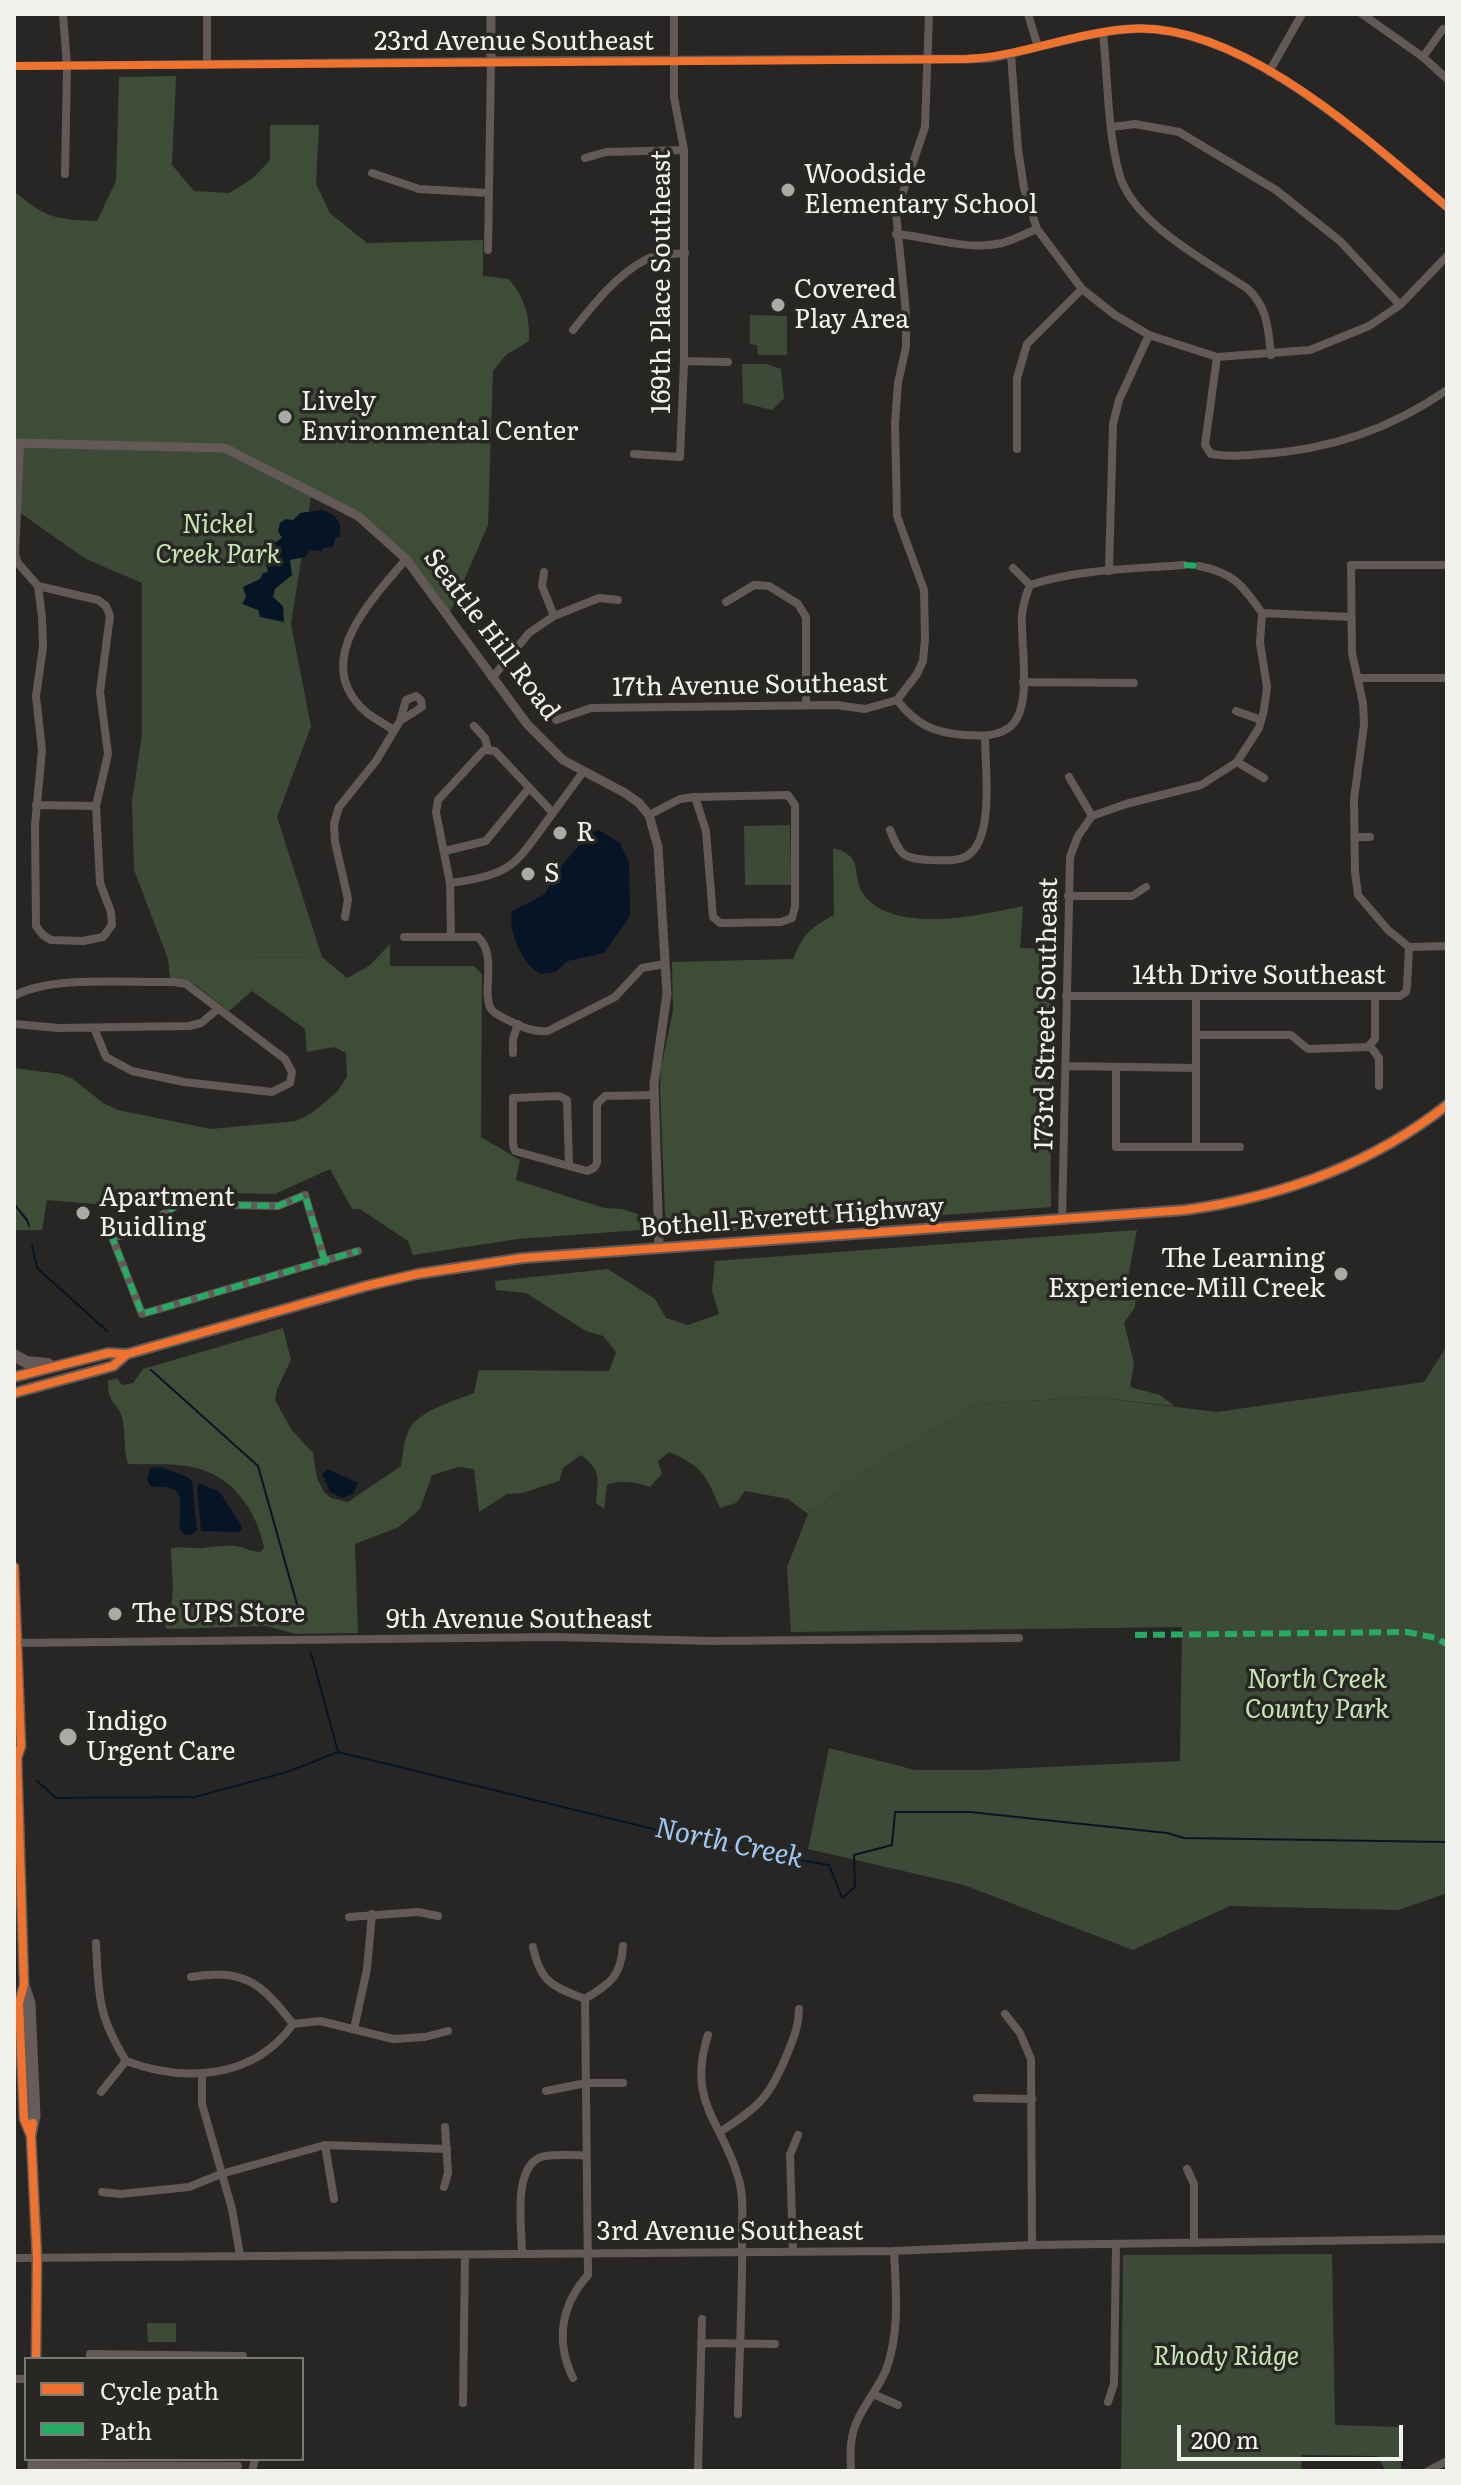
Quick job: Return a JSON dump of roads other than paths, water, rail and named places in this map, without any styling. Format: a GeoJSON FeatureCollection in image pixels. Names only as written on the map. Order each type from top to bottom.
{"type":"FeatureCollection","features":[{"type":"Feature","properties":{"kind":"main road","name":"Bothell-Everett Highway"},"geometry":{"type":"LineString","coordinates":[[14,1377],[108,1353],[127,1354],[417,1274],[523,1258],[1185,1210],[1249,1199],[1317,1178],[1373,1152],[1403,1136],[1447,1105]]}},
{"type":"Feature","properties":{"kind":"main road","name":"Bothell-Everett Highway"},"geometry":{"type":"LineString","coordinates":[[14,1393],[113,1366],[127,1354]]}},
{"type":"Feature","properties":{"kind":"main road"},"geometry":{"type":"LineString","coordinates":[[14,1355],[26,1362],[63,1364]]}},
{"type":"Feature","properties":{"kind":"main road"},"geometry":{"type":"LineString","coordinates":[[14,1567],[21,1746],[16,1755],[24,1985],[30,2003],[35,2116],[31,2136],[37,2258],[36,2357]]}},
{"type":"Feature","properties":{"kind":"main road"},"geometry":{"type":"LineString","coordinates":[[24,1985],[17,2025],[24,2119],[31,2136]]}},
{"type":"Feature","properties":{"kind":"street"},"geometry":{"type":"LineString","coordinates":[[63,14],[67,67],[65,174]]}},
{"type":"Feature","properties":{"kind":"street"},"geometry":{"type":"LineString","coordinates":[[207,14],[207,65]]}},
{"type":"Feature","properties":{"kind":"street"},"geometry":{"type":"LineString","coordinates":[[488,250],[491,14]]}},
{"type":"Feature","properties":{"kind":"street","name":"169th Place Southeast"},"geometry":{"type":"LineString","coordinates":[[634,454],[680,457],[684,361],[684,150],[674,97],[674,14]]}},
{"type":"Feature","properties":{"kind":"street"},"geometry":{"type":"LineString","coordinates":[[897,700],[923,661],[925,638],[924,590],[897,516],[895,423],[898,383],[906,347],[906,313],[896,213],[925,127],[929,14]]}},
{"type":"Feature","properties":{"kind":"street"},"geometry":{"type":"LineString","coordinates":[[1028,14],[1038,47]]}},
{"type":"Feature","properties":{"kind":"street"},"geometry":{"type":"LineString","coordinates":[[1269,72],[1302,14]]}},
{"type":"Feature","properties":{"kind":"street"},"geometry":{"type":"LineString","coordinates":[[1362,14],[1423,57],[1447,79]]}},
{"type":"Feature","properties":{"kind":"street","name":"23rd Avenue Southeast"},"geometry":{"type":"LineString","coordinates":[[17,66],[990,58],[1130,29],[1186,33],[1215,43],[1269,72],[1344,120],[1447,207]]}},
{"type":"Feature","properties":{"kind":"street"},"geometry":{"type":"LineString","coordinates":[[1423,57],[1443,29]]}},
{"type":"Feature","properties":{"kind":"street"},"geometry":{"type":"LineString","coordinates":[[1103,33],[1119,175],[1134,201],[1164,233],[1259,299],[1267,315],[1271,355]]}},
{"type":"Feature","properties":{"kind":"street"},"geometry":{"type":"LineString","coordinates":[[1011,54],[1018,149],[1024,188],[1037,229],[1082,289],[1115,315],[1149,335],[1217,357],[1310,350],[1369,326],[1400,305],[1447,256]]}},
{"type":"Feature","properties":{"kind":"street"},"geometry":{"type":"LineString","coordinates":[[1112,127],[1135,124],[1179,132],[1276,190],[1340,241],[1400,305]]}},
{"type":"Feature","properties":{"kind":"street"},"geometry":{"type":"LineString","coordinates":[[585,158],[606,152],[684,150]]}},
{"type":"Feature","properties":{"kind":"street"},"geometry":{"type":"LineString","coordinates":[[372,173],[419,189],[488,193]]}},
{"type":"Feature","properties":{"kind":"street"},"geometry":{"type":"LineString","coordinates":[[896,234],[974,245],[1002,243],[1037,229]]}},
{"type":"Feature","properties":{"kind":"street"},"geometry":{"type":"LineString","coordinates":[[573,330],[601,294],[645,260],[685,253]]}},
{"type":"Feature","properties":{"kind":"street"},"geometry":{"type":"LineString","coordinates":[[1017,449],[1017,378],[1027,344],[1082,289]]}},
{"type":"Feature","properties":{"kind":"street"},"geometry":{"type":"LineString","coordinates":[[1109,571],[1113,424],[1119,400],[1149,335]]}},
{"type":"Feature","properties":{"kind":"street"},"geometry":{"type":"LineString","coordinates":[[1217,357],[1205,445],[1211,454],[1225,457],[1291,452],[1333,444],[1406,416],[1447,390]]}},
{"type":"Feature","properties":{"kind":"street"},"geometry":{"type":"LineString","coordinates":[[684,361],[728,362]]}},
{"type":"Feature","properties":{"kind":"street"},"geometry":{"type":"LineString","coordinates":[[17,444],[17,562],[38,586],[98,600],[106,606],[110,616],[100,692],[108,754],[96,806],[100,883],[111,912],[112,925],[103,937],[83,941],[46,938],[38,930],[35,912],[36,805],[42,735],[36,696],[43,647],[38,586]]}},
{"type":"Feature","properties":{"kind":"street","name":"Seattle Hill Road"},"geometry":{"type":"LineString","coordinates":[[17,444],[225,448],[358,516],[406,559],[527,724],[563,760],[625,793],[649,815]]}},
{"type":"Feature","properties":{"kind":"street"},"geometry":{"type":"LineString","coordinates":[[393,730],[367,713],[356,701],[343,671],[344,655],[360,614],[406,559]]}},
{"type":"Feature","properties":{"kind":"street"},"geometry":{"type":"LineString","coordinates":[[1030,585],[1109,571],[1184,565]]}},
{"type":"Feature","properties":{"kind":"street"},"geometry":{"type":"LineString","coordinates":[[1447,565],[1351,565],[1352,653],[1364,725],[1356,773],[1354,837],[1358,895],[1388,930],[1409,947],[1447,946]]}},
{"type":"Feature","properties":{"kind":"street"},"geometry":{"type":"LineString","coordinates":[[1069,777],[1092,816],[1201,785],[1237,762],[1261,720],[1267,687],[1260,643],[1262,613],[1241,584],[1223,570],[1199,566]]}},
{"type":"Feature","properties":{"kind":"street"},"geometry":{"type":"LineString","coordinates":[[1013,568],[1030,585]]}},
{"type":"Feature","properties":{"kind":"street"},"geometry":{"type":"LineString","coordinates":[[544,572],[542,586],[554,616]]}},
{"type":"Feature","properties":{"kind":"street"},"geometry":{"type":"LineString","coordinates":[[726,602],[754,585],[769,586],[798,604],[806,617],[806,705]]}},
{"type":"Feature","properties":{"kind":"street"},"geometry":{"type":"LineString","coordinates":[[890,830],[898,850],[910,859],[953,860],[964,858],[974,850],[985,828],[985,736],[1012,725],[1018,715],[1023,682],[1022,618],[1030,585]]}},
{"type":"Feature","properties":{"kind":"street"},"geometry":{"type":"LineString","coordinates":[[492,678],[529,633],[554,616],[599,598],[618,600]]}},
{"type":"Feature","properties":{"kind":"street"},"geometry":{"type":"LineString","coordinates":[[1262,613],[1351,617]]}},
{"type":"Feature","properties":{"kind":"street"},"geometry":{"type":"LineString","coordinates":[[1358,678],[1447,678]]}},
{"type":"Feature","properties":{"kind":"street"},"geometry":{"type":"LineString","coordinates":[[1023,682],[1134,683]]}},
{"type":"Feature","properties":{"kind":"street","name":"17th Avenue Southeast"},"geometry":{"type":"LineString","coordinates":[[556,720],[591,708],[836,705],[865,709],[897,700],[909,716],[929,729],[985,736]]}},
{"type":"Feature","properties":{"kind":"street"},"geometry":{"type":"LineString","coordinates":[[1236,711],[1261,720]]}},
{"type":"Feature","properties":{"kind":"street"},"geometry":{"type":"LineString","coordinates":[[345,917],[348,899],[334,824],[339,807],[376,761],[400,721]]}},
{"type":"Feature","properties":{"kind":"street"},"geometry":{"type":"LineString","coordinates":[[474,726],[485,738],[488,749]]}},
{"type":"Feature","properties":{"kind":"street"},"geometry":{"type":"LineString","coordinates":[[451,936],[450,883],[436,804],[479,754],[488,749],[495,751],[553,813]]}},
{"type":"Feature","properties":{"kind":"street"},"geometry":{"type":"LineString","coordinates":[[1237,762],[1264,778]]}},
{"type":"Feature","properties":{"kind":"street"},"geometry":{"type":"LineString","coordinates":[[450,883],[489,877],[516,861],[583,772]]}},
{"type":"Feature","properties":{"kind":"street"},"geometry":{"type":"LineString","coordinates":[[445,851],[486,841],[529,788]]}},
{"type":"Feature","properties":{"kind":"street"},"geometry":{"type":"LineString","coordinates":[[659,1247],[654,1095],[667,994],[658,847],[649,815],[680,799],[695,797],[784,794],[793,799],[795,907],[792,918],[781,922],[727,923],[716,920],[711,906],[706,831],[695,797]]}},
{"type":"Feature","properties":{"kind":"street"},"geometry":{"type":"LineString","coordinates":[[36,805],[96,806]]}},
{"type":"Feature","properties":{"kind":"street","name":"173rd Street Southeast"},"geometry":{"type":"LineString","coordinates":[[1062,1219],[1070,857],[1078,836],[1092,816]]}},
{"type":"Feature","properties":{"kind":"street"},"geometry":{"type":"LineString","coordinates":[[1354,837],[1370,837]]}},
{"type":"Feature","properties":{"kind":"street"},"geometry":{"type":"LineString","coordinates":[[1068,896],[1132,896],[1146,887]]}},
{"type":"Feature","properties":{"kind":"street"},"geometry":{"type":"LineString","coordinates":[[404,937],[474,936],[481,939],[489,966],[491,1009],[534,1031],[548,1031],[615,997],[642,968],[665,964]]}},
{"type":"Feature","properties":{"kind":"street","name":"14th Drive Southeast"},"geometry":{"type":"LineString","coordinates":[[1066,996],[1400,996],[1406,992],[1409,947]]}},
{"type":"Feature","properties":{"kind":"street"},"geometry":{"type":"LineString","coordinates":[[14,996],[56,982],[186,984],[288,1063],[292,1072],[290,1083],[272,1092],[184,1082],[132,1071],[106,1057],[94,1028]]}},
{"type":"Feature","properties":{"kind":"street"},"geometry":{"type":"LineString","coordinates":[[1196,997],[1196,1147]]}},
{"type":"Feature","properties":{"kind":"street"},"geometry":{"type":"LineString","coordinates":[[1370,1046],[1375,1039],[1375,997]]}},
{"type":"Feature","properties":{"kind":"street"},"geometry":{"type":"LineString","coordinates":[[14,1024],[94,1028],[189,1026],[201,1023],[218,1009]]}},
{"type":"Feature","properties":{"kind":"street"},"geometry":{"type":"LineString","coordinates":[[513,1053],[518,1024]]}},
{"type":"Feature","properties":{"kind":"street"},"geometry":{"type":"LineString","coordinates":[[1196,1035],[1291,1035],[1308,1049],[1370,1046]]}},
{"type":"Feature","properties":{"kind":"street"},"geometry":{"type":"LineString","coordinates":[[1370,1046],[1379,1058],[1379,1086]]}},
{"type":"Feature","properties":{"kind":"street"},"geometry":{"type":"LineString","coordinates":[[1066,1066],[1196,1068]]}},
{"type":"Feature","properties":{"kind":"street"},"geometry":{"type":"LineString","coordinates":[[1116,1068],[1116,1147],[1240,1147]]}},
{"type":"Feature","properties":{"kind":"street"},"geometry":{"type":"LineString","coordinates":[[569,1164],[567,1100],[559,1096],[513,1098],[515,1151],[587,1171],[597,1163],[597,1104],[605,1096],[654,1095]]}},
{"type":"Feature","properties":{"kind":"street"},"geometry":{"type":"LineString","coordinates":[[325,1262],[305,1195],[278,1206],[179,1204],[132,1234],[112,1237],[142,1314],[325,1262],[358,1251]]}},
{"type":"Feature","properties":{"kind":"street","name":"9th Avenue Southeast"},"geometry":{"type":"LineString","coordinates":[[16,1643],[556,1637],[712,1641],[1019,1638]]}},
{"type":"Feature","properties":{"kind":"street"},"geometry":{"type":"LineString","coordinates":[[349,1917],[418,1912],[438,1916]]}},
{"type":"Feature","properties":{"kind":"street"},"geometry":{"type":"LineString","coordinates":[[354,2029],[367,1969],[372,1914]]}},
{"type":"Feature","properties":{"kind":"street"},"geometry":{"type":"LineString","coordinates":[[96,1943],[99,2001],[107,2030],[126,2061],[154,2071],[202,2075],[260,2056],[280,2042],[293,2024],[320,2021],[383,2038],[404,2039],[448,2031]]}},
{"type":"Feature","properties":{"kind":"street"},"geometry":{"type":"LineString","coordinates":[[585,1999],[614,1978],[621,1966],[623,1946]]}},
{"type":"Feature","properties":{"kind":"street"},"geometry":{"type":"LineString","coordinates":[[533,1947],[538,1970],[551,1985],[585,1999]]}},
{"type":"Feature","properties":{"kind":"street"},"geometry":{"type":"LineString","coordinates":[[191,1977],[223,1973],[249,1979],[270,1994],[293,2024]]}},
{"type":"Feature","properties":{"kind":"street"},"geometry":{"type":"LineString","coordinates":[[573,2378],[564,2359],[565,2312],[572,2292],[588,2275],[589,2253],[585,1999]]}},
{"type":"Feature","properties":{"kind":"street"},"geometry":{"type":"LineString","coordinates":[[720,2132],[753,2111],[767,2097],[777,2081],[799,2024],[799,2009]]}},
{"type":"Feature","properties":{"kind":"street"},"geometry":{"type":"LineString","coordinates":[[1005,2014],[1020,2033],[1031,2059],[1032,2245]]}},
{"type":"Feature","properties":{"kind":"street"},"geometry":{"type":"LineString","coordinates":[[708,2035],[701,2056],[700,2080],[707,2110],[734,2162],[741,2185],[738,2414]]}},
{"type":"Feature","properties":{"kind":"street"},"geometry":{"type":"LineString","coordinates":[[101,2092],[126,2061]]}},
{"type":"Feature","properties":{"kind":"street"},"geometry":{"type":"LineString","coordinates":[[202,2075],[202,2104],[232,2209],[240,2255]]}},
{"type":"Feature","properties":{"kind":"street"},"geometry":{"type":"LineString","coordinates":[[546,2091],[586,2083],[623,2083]]}},
{"type":"Feature","properties":{"kind":"street"},"geometry":{"type":"LineString","coordinates":[[977,2098],[1032,2099]]}},
{"type":"Feature","properties":{"kind":"street"},"geometry":{"type":"LineString","coordinates":[[444,2187],[448,2173],[445,2127]]}},
{"type":"Feature","properties":{"kind":"street"},"geometry":{"type":"LineString","coordinates":[[793,2252],[790,2155],[798,2135]]}},
{"type":"Feature","properties":{"kind":"street"},"geometry":{"type":"LineString","coordinates":[[325,2145],[334,2199]]}},
{"type":"Feature","properties":{"kind":"street"},"geometry":{"type":"LineString","coordinates":[[102,2192],[121,2194],[177,2188],[325,2145],[447,2149]]}},
{"type":"Feature","properties":{"kind":"street"},"geometry":{"type":"LineString","coordinates":[[522,2254],[522,2184],[527,2169],[541,2157],[586,2155]]}},
{"type":"Feature","properties":{"kind":"street"},"geometry":{"type":"LineString","coordinates":[[1187,2169],[1194,2184],[1194,2243]]}},
{"type":"Feature","properties":{"kind":"street","name":"3rd Avenue Southeast"},"geometry":{"type":"LineString","coordinates":[[14,2258],[894,2251],[1032,2245],[1447,2239]]}},
{"type":"Feature","properties":{"kind":"street"},"geometry":{"type":"LineString","coordinates":[[1108,2402],[1114,2384],[1116,2245]]}},
{"type":"Feature","properties":{"kind":"street"},"geometry":{"type":"LineString","coordinates":[[851,2468],[850,2444],[856,2422],[886,2370],[894,2333],[894,2251]]}},
{"type":"Feature","properties":{"kind":"street"},"geometry":{"type":"LineString","coordinates":[[463,2403],[465,2255]]}},
{"type":"Feature","properties":{"kind":"street"},"geometry":{"type":"LineString","coordinates":[[698,2471],[702,2319]]}},
{"type":"Feature","properties":{"kind":"street"},"geometry":{"type":"LineString","coordinates":[[701,2343],[775,2344]]}},
{"type":"Feature","properties":{"kind":"street"},"geometry":{"type":"LineString","coordinates":[[90,2357],[242,2357]]}},
{"type":"Feature","properties":{"kind":"street"},"geometry":{"type":"LineString","coordinates":[[873,2394],[898,2405]]}},
{"type":"Feature","properties":{"kind":"street"},"geometry":{"type":"LineString","coordinates":[[1428,2471],[1447,2461]]}},
{"type":"Feature","properties":{"kind":"street"},"geometry":{"type":"LineString","coordinates":[[33,2465],[238,2465]]}},
{"type":"Feature","properties":{"kind":"water"},"geometry":{"type":"Polygon","coordinates":[[[321,510],[337,519],[341,527],[339,537],[336,537],[333,547],[321,551],[310,550],[305,557],[290,560],[292,575],[275,589],[273,597],[283,606],[284,622],[260,617],[258,610],[242,604],[246,597],[243,587],[268,572],[266,556],[272,545],[282,538],[278,531],[280,523],[286,519],[293,520],[300,513],[321,510]]]}},
{"type":"Feature","properties":{"kind":"water"},"geometry":{"type":"Polygon","coordinates":[[[599,830],[620,843],[629,863],[630,916],[604,953],[568,961],[555,972],[541,974],[528,964],[518,947],[512,927],[512,911],[545,894],[554,875],[580,844],[599,830]]]}},
{"type":"Feature","properties":{"kind":"water"},"geometry":{"type":"Polygon","coordinates":[[[160,1467],[192,1481],[197,1530],[191,1535],[185,1535],[180,1530],[180,1497],[177,1492],[152,1487],[148,1483],[151,1468],[160,1467]]]}},
{"type":"Feature","properties":{"kind":"water"},"geometry":{"type":"Polygon","coordinates":[[[328,1469],[358,1483],[353,1494],[343,1498],[330,1492],[322,1474],[328,1469]]]}},
{"type":"Feature","properties":{"kind":"water"},"geometry":{"type":"Polygon","coordinates":[[[200,1484],[219,1491],[240,1523],[242,1528],[239,1532],[201,1531],[197,1486],[200,1484]]]}},
{"type":"Feature","properties":{"kind":"waterway"},"geometry":{"type":"LineString","coordinates":[[14,1204],[29,1226]]}},
{"type":"Feature","properties":{"kind":"waterway"},"geometry":{"type":"LineString","coordinates":[[32,1245],[37,1268],[107,1331]]}},
{"type":"Feature","properties":{"kind":"waterway"},"geometry":{"type":"LineString","coordinates":[[151,1370],[258,1466],[302,1622]]}},
{"type":"Feature","properties":{"kind":"waterway"},"geometry":{"type":"LineString","coordinates":[[311,1653],[338,1752]]}},
{"type":"Feature","properties":{"kind":"waterway","name":"North Creek"},"geometry":{"type":"LineString","coordinates":[[37,1781],[56,1798],[195,1797],[287,1772],[338,1752],[731,1848],[829,1865],[842,1898],[855,1887],[854,1855],[892,1845],[895,1812],[970,1812],[1167,1833],[1184,1838],[1447,1842]]}},
{"type":"Feature","properties":{"kind":"place","name":"Woodside Elementary School"},"geometry":{"type":"Point","coordinates":[788,190]}},
{"type":"Feature","properties":{"kind":"place","name":"Covered Play Area"},"geometry":{"type":"Point","coordinates":[778,305]}},
{"type":"Feature","properties":{"kind":"place","name":"Lively Environmental Center"},"geometry":{"type":"Point","coordinates":[285,417]}},
{"type":"Feature","properties":{"kind":"place","name":"R"},"geometry":{"type":"Point","coordinates":[560,833]}},
{"type":"Feature","properties":{"kind":"place","name":"S"},"geometry":{"type":"Point","coordinates":[528,874]}},
{"type":"Feature","properties":{"kind":"place","name":"Apartment Buidling"},"geometry":{"type":"Point","coordinates":[83,1213]}},
{"type":"Feature","properties":{"kind":"place","name":"The Learning Experience-Mill Creek"},"geometry":{"type":"Point","coordinates":[1341,1274]}},
{"type":"Feature","properties":{"kind":"place","name":"The UPS Store"},"geometry":{"type":"Point","coordinates":[115,1614]}},
{"type":"Feature","properties":{"kind":"place","name":"Indigo Urgent Care"},"geometry":{"type":"Point","coordinates":[68,1737]}},
{"type":"Feature","properties":{"kind":"park label","name":"Nickel Creek Park"},"geometry":{"type":"Point","coordinates":[218,540]}},
{"type":"Feature","properties":{"kind":"park label","name":"North Creek County Park"},"geometry":{"type":"Point","coordinates":[1317,1695]}},
{"type":"Feature","properties":{"kind":"park label","name":"Rhody Ridge"},"geometry":{"type":"Point","coordinates":[1226,2357]}}]}
